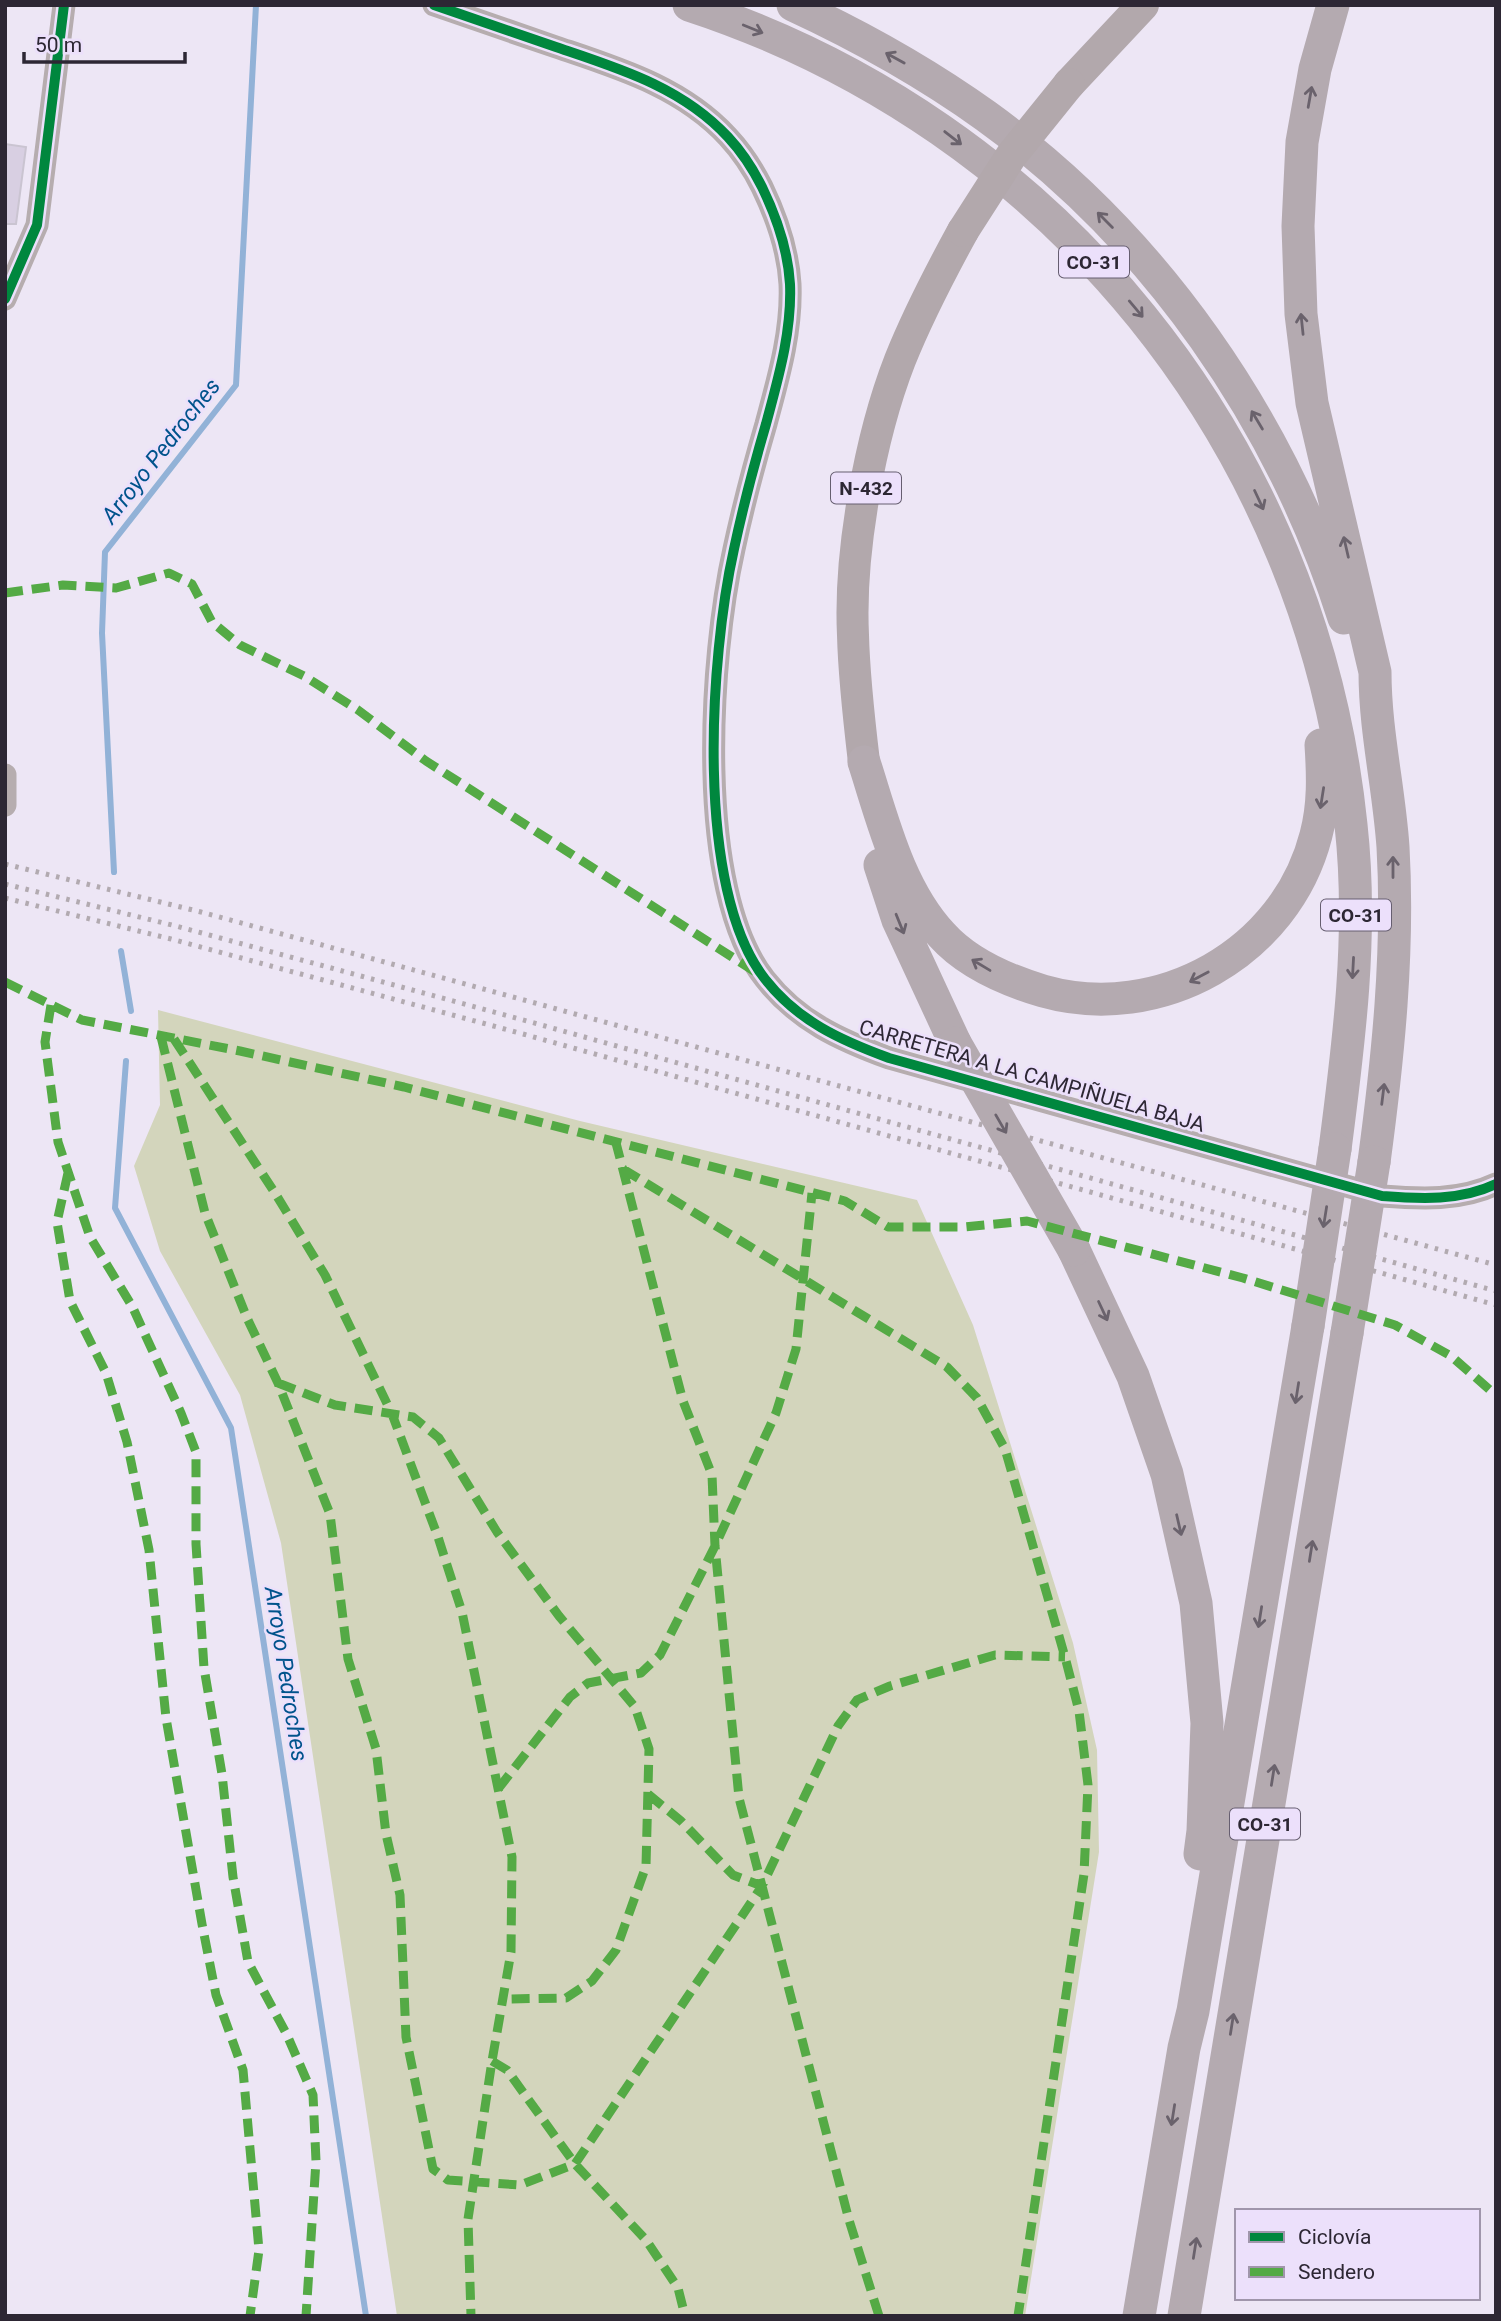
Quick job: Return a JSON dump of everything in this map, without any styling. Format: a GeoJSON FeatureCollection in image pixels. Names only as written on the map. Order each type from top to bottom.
{"type":"FeatureCollection","features":[{"type":"Feature","properties":{"kind":"highway","name":"CO-31"},"geometry":{"type":"LineString","coordinates":[[690,5],[807,50],[942,129],[1015,186],[1070,235],[1137,309],[1198,392],[1257,494],[1286,561],[1326,682],[1341,749],[1348,801],[1356,918],[1350,1036],[1308,1326],[1198,1985],[1184,2048],[1139,2316]]}},
{"type":"Feature","properties":{"kind":"highway","name":"CO-31"},"geometry":{"type":"LineString","coordinates":[[793,5],[836,25],[917,70],[986,116],[1106,221],[1172,293],[1228,371],[1266,435],[1298,500],[1338,598],[1375,709],[1386,777],[1393,848],[1394,961],[1388,1054],[1347,1333],[1184,2316]]}},
{"type":"Feature","properties":{"kind":"highway","name":"N-432"},"geometry":{"type":"LineString","coordinates":[[864,762],[852,633],[855,575],[862,503],[877,437],[899,362],[926,300],[963,231],[1012,156],[1069,84],[1143,5]]}},
{"type":"Feature","properties":{"kind":"highway"},"geometry":{"type":"LineString","coordinates":[[1333,5],[1315,69],[1302,142],[1298,226],[1301,314],[1312,403],[1375,672],[1375,709]]}},
{"type":"Feature","properties":{"kind":"highway"},"geometry":{"type":"LineString","coordinates":[[864,762],[909,887],[924,914],[944,938],[979,966],[1015,983],[1065,997],[1109,1000],[1152,994],[1191,982],[1228,961],[1256,938],[1281,910],[1302,874],[1316,835],[1324,786],[1320,726],[1326,682]]}},
{"type":"Feature","properties":{"kind":"highway"},"geometry":{"type":"LineString","coordinates":[[864,762],[870,825],[898,920],[955,1043],[1074,1250],[1133,1376],[1167,1474],[1196,1603],[1207,1723],[1203,1831],[1179,2002],[1184,2048]]}},
{"type":"Feature","properties":{"kind":"street"},"geometry":{"type":"LineString","coordinates":[[5,299],[37,225],[64,5]]}},
{"type":"Feature","properties":{"kind":"street","name":"CARRETERA A LA CAMPIÑUELA BAJA"},"geometry":{"type":"LineString","coordinates":[[434,5],[619,68],[662,86],[699,110],[728,137],[752,169],[771,205],[785,245],[790,285],[789,318],[782,362],[744,502],[721,618],[715,684],[717,823],[723,873],[737,928],[763,977],[781,998],[812,1023],[841,1040],[889,1058],[1382,1196],[1421,1199],[1454,1196],[1496,1184]]}},
{"type":"Feature","properties":{"kind":"street"},"geometry":{"type":"LineString","coordinates":[[5,775],[5,805]]}},
{"type":"Feature","properties":{"kind":"green space"},"geometry":{"type":"Polygon","coordinates":[[[158,1010],[580,1121],[917,1200],[973,1325],[1073,1643],[1097,1750],[1099,1852],[1025,2316],[397,2316],[281,1543],[240,1395],[160,1251],[134,1166],[160,1105],[158,1010]]]}},
{"type":"Feature","properties":{"kind":"building"},"geometry":{"type":"Polygon","coordinates":[[[5,144],[26,147],[16,224],[5,224],[5,144]]]}},
{"type":"Feature","properties":{"kind":"waterway","name":"Arroyo Pedroches"},"geometry":{"type":"LineString","coordinates":[[114,872],[102,633],[105,552],[236,385],[256,5]]}},
{"type":"Feature","properties":{"kind":"waterway","name":"Arroyo Pedroches"},"geometry":{"type":"LineString","coordinates":[[121,951],[131,1011]]}},
{"type":"Feature","properties":{"kind":"waterway","name":"Arroyo Pedroches"},"geometry":{"type":"LineString","coordinates":[[126,1061],[115,1208],[231,1428],[366,2316]]}},
{"type":"Feature","properties":{"kind":"railway"},"geometry":{"type":"LineString","coordinates":[[5,864],[201,912],[1496,1265]]}},
{"type":"Feature","properties":{"kind":"railway"},"geometry":{"type":"LineString","coordinates":[[5,884],[176,926],[527,1021],[1496,1291]]}},
{"type":"Feature","properties":{"kind":"railway"},"geometry":{"type":"LineString","coordinates":[[5,898],[171,939],[523,1034],[1496,1305]]}},
{"type":"Feature","properties":{"kind":"marked path"},"geometry":{"type":"LineString","coordinates":[[5,593],[63,585],[116,588],[169,573],[192,584],[212,622],[240,645],[304,676],[358,710],[426,761],[757,973]]}},
{"type":"Feature","properties":{"kind":"marked path"},"geometry":{"type":"LineString","coordinates":[[5,982],[82,1020],[404,1087],[845,1201],[888,1227],[964,1227],[1027,1221],[1243,1278],[1395,1325],[1451,1356],[1490,1390],[1496,1389]]}},
{"type":"Feature","properties":{"kind":"marked path"},"geometry":{"type":"LineString","coordinates":[[51,1005],[45,1042],[58,1142],[90,1237],[132,1306],[196,1452],[196,1544],[204,1668],[222,1774],[233,1877],[248,1962],[287,2035],[313,2095],[316,2161],[306,2316]]}},
{"type":"Feature","properties":{"kind":"marked path"},"geometry":{"type":"LineString","coordinates":[[161,1037],[205,1213],[247,1318],[278,1383],[330,1514],[348,1659],[376,1749],[386,1834],[400,1895],[406,2037],[433,2169],[448,2180],[520,2185],[575,2164],[762,1886],[739,1798],[715,1546],[712,1475],[683,1401],[616,1143]]}},
{"type":"Feature","properties":{"kind":"marked path"},"geometry":{"type":"LineString","coordinates":[[174,1039],[325,1275],[392,1414],[438,1537],[462,1612],[512,1857],[511,1952],[468,2219],[471,2316]]}},
{"type":"Feature","properties":{"kind":"marked path"},"geometry":{"type":"LineString","coordinates":[[623,1169],[947,1367],[977,1398],[1005,1449],[1079,1711],[1088,1785],[1084,1874],[1018,2316]]}},
{"type":"Feature","properties":{"kind":"marked path"},"geometry":{"type":"LineString","coordinates":[[68,1173],[57,1222],[70,1301],[106,1373],[127,1442],[149,1550],[166,1718],[202,1924],[216,1995],[243,2070],[259,2250],[250,2316]]}},
{"type":"Feature","properties":{"kind":"marked path"},"geometry":{"type":"LineString","coordinates":[[498,1789],[570,1697],[588,1683],[641,1673],[660,1655],[715,1546],[776,1413],[796,1349],[812,1193]]}},
{"type":"Feature","properties":{"kind":"marked path"},"geometry":{"type":"LineString","coordinates":[[278,1383],[335,1405],[413,1417],[439,1438],[497,1532],[559,1616],[635,1707],[649,1749],[646,1866],[616,1950],[592,1981],[566,1998],[504,1999]]}},
{"type":"Feature","properties":{"kind":"marked path"},"geometry":{"type":"LineString","coordinates":[[879,2316],[849,2220],[762,1886],[838,1726],[857,1700],[890,1686],[995,1655],[1065,1657]]}},
{"type":"Feature","properties":{"kind":"marked path"},"geometry":{"type":"LineString","coordinates":[[648,1794],[681,1821],[733,1875],[762,1886]]}},
{"type":"Feature","properties":{"kind":"marked path"},"geometry":{"type":"LineString","coordinates":[[492,2061],[507,2070],[575,2164],[646,2240],[678,2288],[685,2316]]}},
{"type":"Feature","properties":{"kind":"cycle path"},"geometry":{"type":"LineString","coordinates":[[5,299],[37,225],[64,5]]}},
{"type":"Feature","properties":{"kind":"cycle path"},"geometry":{"type":"LineString","coordinates":[[434,5],[603,63],[670,92],[710,120],[743,155],[762,187],[777,222],[789,271],[789,320],[779,373],[734,549],[726,595],[719,649],[714,770],[718,832],[727,889],[742,939],[765,979],[778,994],[791,1007],[821,1028],[889,1058],[1382,1196],[1454,1196],[1496,1184]]}}]}
